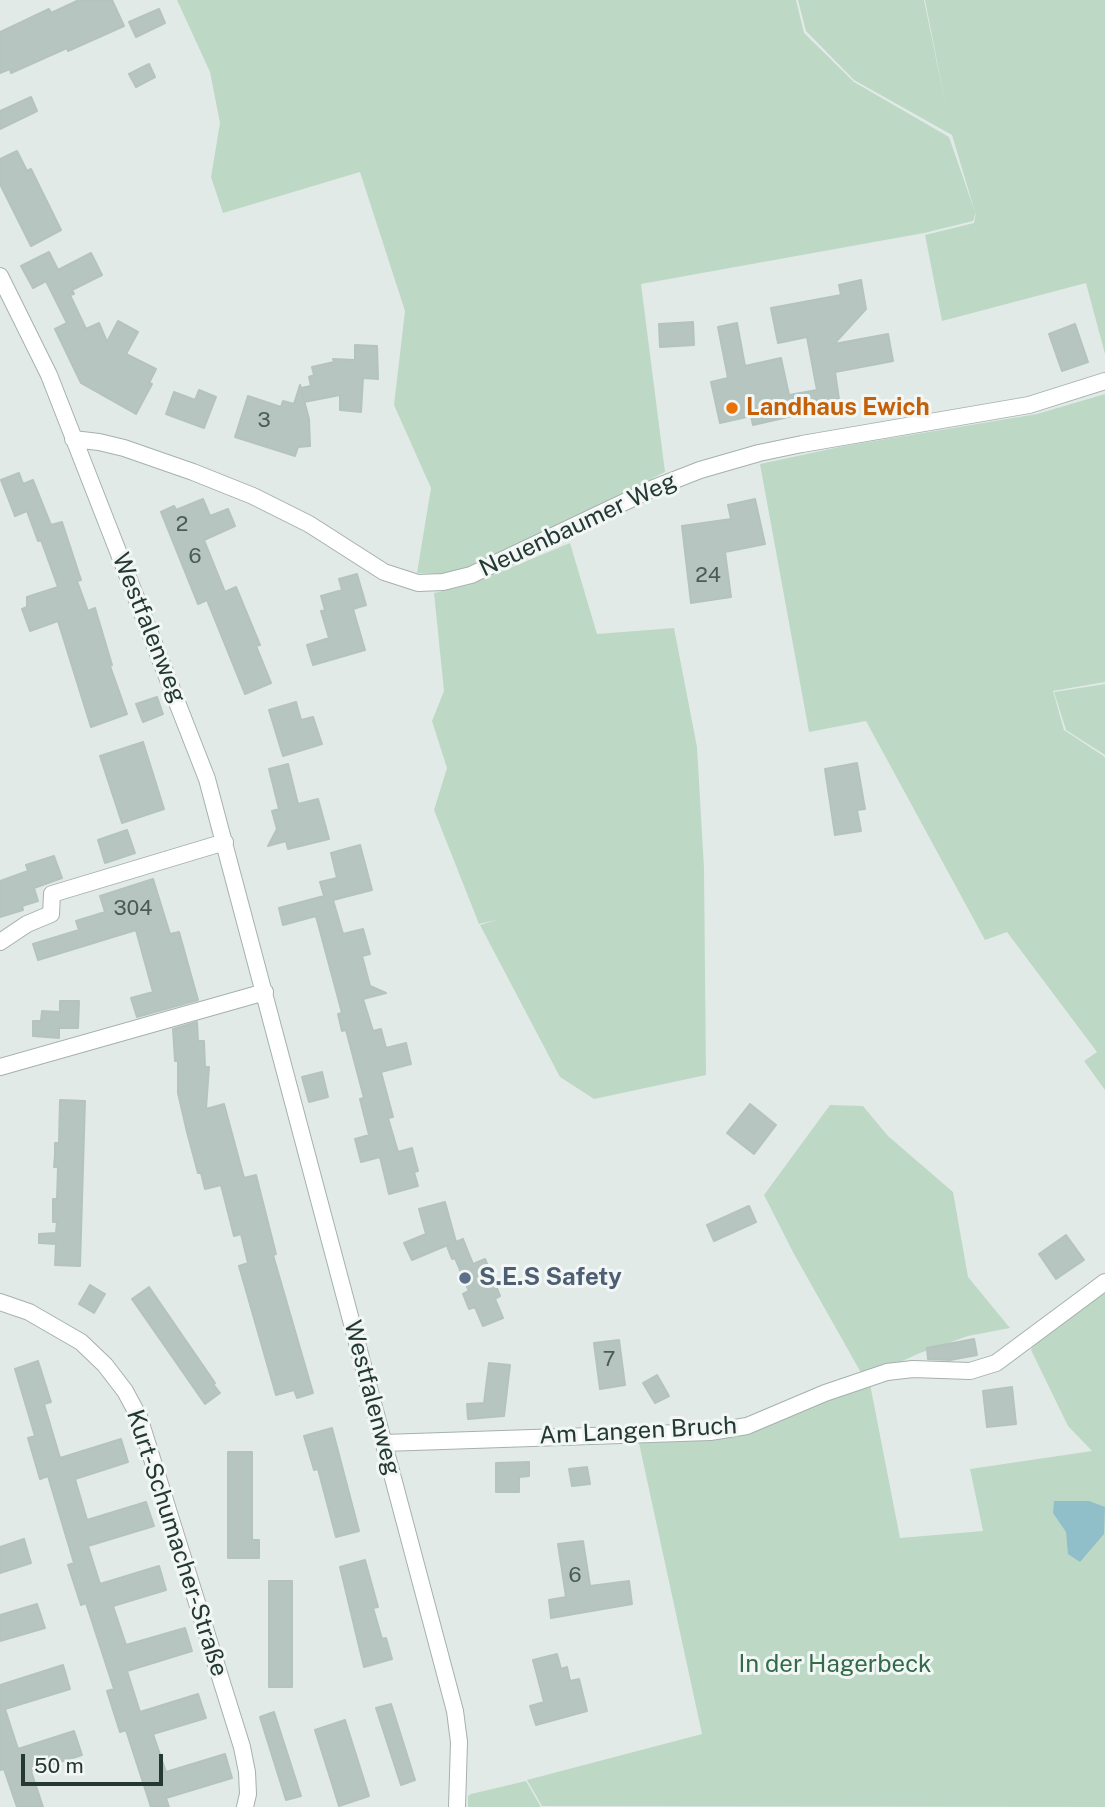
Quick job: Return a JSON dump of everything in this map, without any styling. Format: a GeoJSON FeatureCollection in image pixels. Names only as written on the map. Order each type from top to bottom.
{"type":"FeatureCollection","features":[{"type":"Feature","properties":{"kind":"street","name":"Westfalenweg"},"geometry":{"type":"LineString","coordinates":[[0,276],[44,364],[74,439],[199,755],[225,842],[455,1712],[459,1742],[457,1807]]}},
{"type":"Feature","properties":{"kind":"street","name":"Neuenbaumer Weg"},"geometry":{"type":"LineString","coordinates":[[74,439],[124,448],[193,472],[253,496],[309,524],[384,572],[418,583],[443,582],[471,575],[692,472],[802,444],[1029,405],[1105,381]]}},
{"type":"Feature","properties":{"kind":"street"},"geometry":{"type":"LineString","coordinates":[[0,942],[51,914],[52,894],[225,842]]}},
{"type":"Feature","properties":{"kind":"street"},"geometry":{"type":"LineString","coordinates":[[0,1067],[265,992]]}},
{"type":"Feature","properties":{"kind":"street","name":"Am Langen Bruch"},"geometry":{"type":"LineString","coordinates":[[384,1443],[696,1432],[747,1426],[825,1393],[887,1372],[913,1369],[970,1371],[996,1363],[1105,1282]]}},
{"type":"Feature","properties":{"kind":"street","name":"Kurt-Schumacher-Straße"},"geometry":{"type":"LineString","coordinates":[[0,1302],[29,1312],[81,1342],[125,1391],[139,1417],[242,1747],[247,1772],[248,1794],[245,1807]]}},
{"type":"Feature","properties":{"kind":"green space"},"geometry":{"type":"Polygon","coordinates":[[[177,0],[796,0],[804,33],[854,82],[949,137],[975,212],[952,135],[854,80],[806,31],[798,0],[924,0],[946,107],[925,0],[1105,0],[1105,354],[1086,283],[942,321],[925,235],[974,223],[976,212],[973,221],[924,233],[641,284],[665,472],[471,568],[443,574],[417,573],[431,488],[394,405],[405,311],[360,172],[223,213],[211,177],[220,123],[210,72],[177,0]]]}},
{"type":"Feature","properties":{"kind":"green space"},"geometry":{"type":"Polygon","coordinates":[[[1105,394],[1105,682],[1053,691],[1064,730],[1105,757],[1105,1090],[1084,1061],[1097,1052],[1007,932],[985,940],[866,721],[809,732],[760,464],[844,446],[1037,414],[1105,394]]]}},
{"type":"Feature","properties":{"kind":"green space"},"geometry":{"type":"Polygon","coordinates":[[[570,543],[597,634],[674,628],[697,747],[704,868],[706,1075],[594,1099],[560,1077],[480,925],[496,920],[479,924],[434,810],[447,768],[432,721],[444,691],[434,593],[469,585],[570,543]]]}},
{"type":"Feature","properties":{"kind":"green space"},"geometry":{"type":"Polygon","coordinates":[[[1105,684],[1105,755],[1066,730],[1054,692],[1105,684]]]}},
{"type":"Feature","properties":{"kind":"green space"},"geometry":{"type":"Polygon","coordinates":[[[830,1105],[863,1106],[888,1136],[953,1192],[968,1277],[1010,1328],[968,1336],[920,1353],[864,1378],[764,1195],[830,1105]]]}},
{"type":"Feature","properties":{"kind":"green space","name":"In der Hagerbeck"},"geometry":{"type":"Polygon","coordinates":[[[1105,1287],[1105,1807],[542,1806],[527,1780],[702,1734],[639,1443],[682,1441],[870,1384],[900,1538],[983,1531],[970,1469],[1092,1451],[1068,1426],[1031,1350],[1038,1337],[1105,1287]]]}},
{"type":"Feature","properties":{"kind":"green space"},"geometry":{"type":"Polygon","coordinates":[[[526,1781],[541,1807],[468,1807],[468,1796],[471,1794],[526,1781]]]}},
{"type":"Feature","properties":{"kind":"water"},"geometry":{"type":"Polygon","coordinates":[[[1054,1501],[1089,1501],[1105,1507],[1104,1534],[1080,1562],[1068,1554],[1066,1532],[1053,1513],[1054,1501]]]}},
{"type":"Feature","properties":{"kind":"building"},"geometry":{"type":"Polygon","coordinates":[[[79,0],[112,0],[124,26],[11,73],[10,69],[0,73],[0,32],[49,9],[51,13],[79,0]]]}},
{"type":"Feature","properties":{"kind":"building"},"geometry":{"type":"Polygon","coordinates":[[[159,9],[165,23],[136,37],[129,22],[159,9]]]}},
{"type":"Feature","properties":{"kind":"building"},"geometry":{"type":"Polygon","coordinates":[[[149,64],[155,77],[136,87],[129,74],[149,64]]]}},
{"type":"Feature","properties":{"kind":"building"},"geometry":{"type":"Polygon","coordinates":[[[31,97],[37,111],[0,129],[0,111],[31,97]]]}},
{"type":"Feature","properties":{"kind":"building"},"geometry":{"type":"Polygon","coordinates":[[[17,151],[27,171],[31,169],[61,230],[31,246],[0,184],[0,159],[17,151]]]}},
{"type":"Feature","properties":{"kind":"building"},"geometry":{"type":"Polygon","coordinates":[[[49,252],[58,270],[91,253],[102,275],[72,290],[74,294],[70,295],[86,329],[99,323],[107,342],[118,321],[138,332],[126,354],[156,369],[149,383],[152,384],[136,414],[81,383],[55,329],[67,323],[46,281],[33,288],[21,266],[49,252]]]}},
{"type":"Feature","properties":{"kind":"building"},"geometry":{"type":"Polygon","coordinates":[[[861,280],[866,309],[834,344],[888,334],[893,361],[835,372],[841,413],[820,416],[819,410],[753,425],[751,416],[720,423],[711,382],[728,378],[718,327],[737,323],[745,366],[781,358],[789,395],[817,390],[807,337],[778,343],[771,308],[841,295],[839,285],[861,280]]]}},
{"type":"Feature","properties":{"kind":"building"},"geometry":{"type":"Polygon","coordinates":[[[693,322],[694,345],[660,347],[659,324],[693,322]]]}},
{"type":"Feature","properties":{"kind":"building"},"geometry":{"type":"Polygon","coordinates":[[[1075,324],[1088,362],[1062,371],[1049,334],[1075,324]]]}},
{"type":"Feature","properties":{"kind":"building"},"geometry":{"type":"Polygon","coordinates":[[[355,345],[377,346],[378,379],[363,378],[361,412],[340,410],[340,395],[304,402],[301,388],[311,386],[309,377],[314,375],[312,367],[334,362],[333,359],[355,360],[355,345]]]}},
{"type":"Feature","properties":{"kind":"building"},"geometry":{"type":"Polygon","coordinates":[[[300,385],[309,419],[310,446],[298,447],[295,456],[235,437],[248,396],[281,407],[283,401],[294,404],[300,385]]]}},
{"type":"Feature","properties":{"kind":"building"},"geometry":{"type":"Polygon","coordinates":[[[199,390],[216,397],[204,428],[166,414],[174,392],[195,400],[199,390]]]}},
{"type":"Feature","properties":{"kind":"building"},"geometry":{"type":"Polygon","coordinates":[[[19,473],[23,484],[33,480],[51,525],[62,522],[81,580],[77,581],[88,611],[95,608],[112,665],[110,666],[127,714],[91,727],[58,621],[30,631],[22,609],[27,607],[27,597],[58,587],[27,511],[15,516],[1,480],[19,473]]]}},
{"type":"Feature","properties":{"kind":"building"},"geometry":{"type":"Polygon","coordinates":[[[203,499],[210,516],[228,509],[235,526],[204,540],[225,592],[236,587],[260,645],[256,646],[271,683],[245,694],[207,600],[198,604],[161,512],[174,506],[176,510],[203,499]]]}},
{"type":"Feature","properties":{"kind":"building"},"geometry":{"type":"Polygon","coordinates":[[[755,499],[765,544],[725,552],[731,597],[691,603],[682,526],[731,519],[728,505],[755,499]]]}},
{"type":"Feature","properties":{"kind":"building"},"geometry":{"type":"Polygon","coordinates":[[[357,574],[366,605],[353,609],[365,650],[313,665],[307,645],[329,638],[321,611],[325,610],[321,596],[342,590],[339,579],[357,574]]]}},
{"type":"Feature","properties":{"kind":"building"},"geometry":{"type":"Polygon","coordinates":[[[157,697],[163,714],[143,722],[136,704],[157,697]]]}},
{"type":"Feature","properties":{"kind":"building"},"geometry":{"type":"Polygon","coordinates":[[[296,702],[301,720],[313,717],[322,744],[283,756],[269,710],[296,702]]]}},
{"type":"Feature","properties":{"kind":"building"},"geometry":{"type":"Polygon","coordinates":[[[143,742],[164,809],[122,823],[100,756],[143,742]]]}},
{"type":"Feature","properties":{"kind":"building"},"geometry":{"type":"Polygon","coordinates":[[[857,763],[865,809],[857,810],[861,831],[835,835],[825,769],[857,763]]]}},
{"type":"Feature","properties":{"kind":"building"},"geometry":{"type":"Polygon","coordinates":[[[288,764],[298,804],[318,799],[329,839],[288,849],[286,841],[268,846],[277,829],[272,811],[279,809],[269,769],[288,764]]]}},
{"type":"Feature","properties":{"kind":"building"},"geometry":{"type":"Polygon","coordinates":[[[127,830],[135,853],[105,863],[98,840],[127,830]]]}},
{"type":"Feature","properties":{"kind":"building"},"geometry":{"type":"Polygon","coordinates":[[[360,845],[372,890],[333,900],[343,934],[363,929],[370,954],[362,956],[370,986],[386,993],[363,999],[373,1031],[381,1029],[386,1048],[406,1043],[411,1064],[381,1072],[393,1117],[388,1118],[398,1152],[412,1148],[418,1171],[414,1172],[418,1186],[389,1194],[380,1157],[361,1162],[355,1139],[369,1135],[360,1099],[364,1098],[346,1030],[342,1031],[338,1014],[342,1013],[316,916],[283,925],[279,908],[324,896],[320,882],[337,878],[331,853],[360,845]]]}},
{"type":"Feature","properties":{"kind":"building"},"geometry":{"type":"Polygon","coordinates":[[[54,856],[62,878],[34,888],[38,901],[22,906],[23,910],[0,917],[0,881],[28,871],[26,865],[54,856]]]}},
{"type":"Feature","properties":{"kind":"building"},"geometry":{"type":"Polygon","coordinates":[[[153,879],[170,934],[179,932],[198,1000],[137,1017],[131,998],[153,992],[136,930],[38,960],[33,944],[79,930],[76,921],[105,912],[100,896],[153,879]]]}},
{"type":"Feature","properties":{"kind":"building"},"geometry":{"type":"Polygon","coordinates":[[[60,1001],[79,1001],[78,1028],[59,1028],[59,1038],[33,1036],[33,1021],[41,1021],[42,1011],[60,1012],[60,1001]]]}},
{"type":"Feature","properties":{"kind":"building"},"geometry":{"type":"Polygon","coordinates":[[[197,1022],[198,1041],[204,1041],[205,1067],[209,1067],[206,1109],[224,1104],[244,1178],[256,1175],[276,1254],[273,1255],[313,1393],[297,1398],[294,1390],[276,1395],[239,1266],[248,1263],[241,1234],[234,1236],[221,1185],[205,1189],[187,1132],[178,1093],[178,1061],[175,1061],[173,1029],[197,1022]]]}},
{"type":"Feature","properties":{"kind":"building"},"geometry":{"type":"Polygon","coordinates":[[[322,1072],[328,1097],[309,1102],[302,1077],[322,1072]]]}},
{"type":"Feature","properties":{"kind":"building"},"geometry":{"type":"Polygon","coordinates":[[[60,1100],[85,1101],[80,1266],[55,1265],[56,1244],[39,1243],[39,1234],[56,1233],[53,1199],[57,1199],[58,1167],[54,1167],[55,1143],[59,1143],[60,1100]]]}},
{"type":"Feature","properties":{"kind":"building"},"geometry":{"type":"Polygon","coordinates":[[[750,1104],[776,1125],[754,1154],[727,1133],[750,1104]]]}},
{"type":"Feature","properties":{"kind":"building"},"geometry":{"type":"Polygon","coordinates":[[[445,1202],[456,1242],[463,1239],[473,1264],[485,1259],[500,1296],[495,1299],[503,1318],[483,1326],[475,1307],[469,1309],[463,1294],[469,1291],[455,1258],[452,1259],[447,1246],[450,1244],[412,1260],[404,1243],[426,1234],[419,1209],[445,1202]]]}},
{"type":"Feature","properties":{"kind":"building"},"geometry":{"type":"Polygon","coordinates":[[[749,1206],[756,1222],[714,1241],[707,1225],[749,1206]]]}},
{"type":"Feature","properties":{"kind":"building"},"geometry":{"type":"Polygon","coordinates":[[[1066,1235],[1084,1260],[1056,1279],[1039,1254],[1066,1235]]]}},
{"type":"Feature","properties":{"kind":"building"},"geometry":{"type":"Polygon","coordinates":[[[90,1285],[105,1294],[94,1313],[79,1304],[90,1285]]]}},
{"type":"Feature","properties":{"kind":"building"},"geometry":{"type":"Polygon","coordinates":[[[149,1287],[220,1393],[205,1404],[132,1299],[149,1287]]]}},
{"type":"Feature","properties":{"kind":"building"},"geometry":{"type":"Polygon","coordinates":[[[974,1339],[977,1355],[950,1360],[928,1359],[927,1348],[974,1339]]]}},
{"type":"Feature","properties":{"kind":"building"},"geometry":{"type":"Polygon","coordinates":[[[619,1340],[625,1385],[600,1389],[594,1343],[619,1340]]]}},
{"type":"Feature","properties":{"kind":"building"},"geometry":{"type":"Polygon","coordinates":[[[38,1361],[51,1402],[44,1404],[60,1458],[121,1439],[128,1462],[75,1479],[87,1520],[146,1502],[154,1526],[88,1546],[100,1584],[159,1566],[166,1590],[113,1606],[126,1645],[185,1628],[192,1651],[127,1671],[140,1712],[198,1694],[206,1718],[153,1734],[166,1772],[225,1754],[232,1778],[166,1798],[169,1807],[151,1807],[126,1730],[120,1732],[107,1691],[114,1689],[86,1603],[81,1605],[68,1565],[74,1563],[48,1476],[40,1479],[28,1438],[35,1436],[15,1369],[38,1361]]]}},
{"type":"Feature","properties":{"kind":"building"},"geometry":{"type":"Polygon","coordinates":[[[489,1363],[510,1365],[504,1416],[468,1419],[467,1404],[484,1403],[489,1363]]]}},
{"type":"Feature","properties":{"kind":"building"},"geometry":{"type":"Polygon","coordinates":[[[657,1375],[669,1396],[655,1403],[643,1383],[657,1375]]]}},
{"type":"Feature","properties":{"kind":"building"},"geometry":{"type":"Polygon","coordinates":[[[1012,1387],[1016,1424],[987,1427],[983,1391],[1012,1387]]]}},
{"type":"Feature","properties":{"kind":"building"},"geometry":{"type":"Polygon","coordinates":[[[332,1428],[359,1531],[336,1537],[318,1469],[314,1470],[304,1436],[332,1428]]]}},
{"type":"Feature","properties":{"kind":"building"},"geometry":{"type":"Polygon","coordinates":[[[228,1452],[252,1452],[252,1540],[259,1540],[259,1558],[228,1558],[228,1452]]]}},
{"type":"Feature","properties":{"kind":"building"},"geometry":{"type":"Polygon","coordinates":[[[529,1462],[529,1476],[519,1477],[519,1492],[496,1492],[496,1463],[529,1462]]]}},
{"type":"Feature","properties":{"kind":"building"},"geometry":{"type":"Polygon","coordinates":[[[587,1467],[590,1484],[572,1486],[569,1469],[587,1467]]]}},
{"type":"Feature","properties":{"kind":"building"},"geometry":{"type":"Polygon","coordinates":[[[24,1539],[31,1563],[0,1573],[0,1547],[24,1539]]]}},
{"type":"Feature","properties":{"kind":"building"},"geometry":{"type":"Polygon","coordinates":[[[583,1541],[590,1586],[629,1581],[632,1604],[551,1618],[549,1600],[566,1597],[558,1544],[583,1541]]]}},
{"type":"Feature","properties":{"kind":"building"},"geometry":{"type":"Polygon","coordinates":[[[365,1560],[378,1607],[373,1608],[382,1639],[386,1638],[392,1659],[364,1667],[340,1567],[365,1560]]]}},
{"type":"Feature","properties":{"kind":"building"},"geometry":{"type":"Polygon","coordinates":[[[269,1581],[292,1581],[292,1687],[269,1687],[269,1581]]]}},
{"type":"Feature","properties":{"kind":"building"},"geometry":{"type":"Polygon","coordinates":[[[37,1604],[45,1628],[0,1641],[0,1615],[37,1604]]]}},
{"type":"Feature","properties":{"kind":"building"},"geometry":{"type":"Polygon","coordinates":[[[557,1654],[561,1669],[567,1667],[570,1681],[579,1679],[587,1711],[536,1725],[530,1706],[544,1702],[533,1660],[557,1654]]]}},
{"type":"Feature","properties":{"kind":"building"},"geometry":{"type":"Polygon","coordinates":[[[63,1665],[70,1689],[5,1709],[18,1749],[74,1731],[82,1755],[31,1771],[43,1807],[17,1807],[4,1769],[0,1770],[0,1685],[63,1665]]]}},
{"type":"Feature","properties":{"kind":"building"},"geometry":{"type":"Polygon","coordinates":[[[391,1704],[415,1780],[401,1785],[376,1708],[391,1704]]]}},
{"type":"Feature","properties":{"kind":"building"},"geometry":{"type":"Polygon","coordinates":[[[274,1712],[301,1796],[286,1800],[260,1717],[274,1712]]]}},
{"type":"Feature","properties":{"kind":"building"},"geometry":{"type":"Polygon","coordinates":[[[345,1720],[369,1796],[339,1806],[315,1730],[345,1720]]]}},
{"type":"Feature","properties":{"kind":"place","name":"Landhaus Ewich"},"geometry":{"type":"Point","coordinates":[732,408]}},
{"type":"Feature","properties":{"kind":"place","name":"S.E.S Safety"},"geometry":{"type":"Point","coordinates":[465,1278]}}]}
